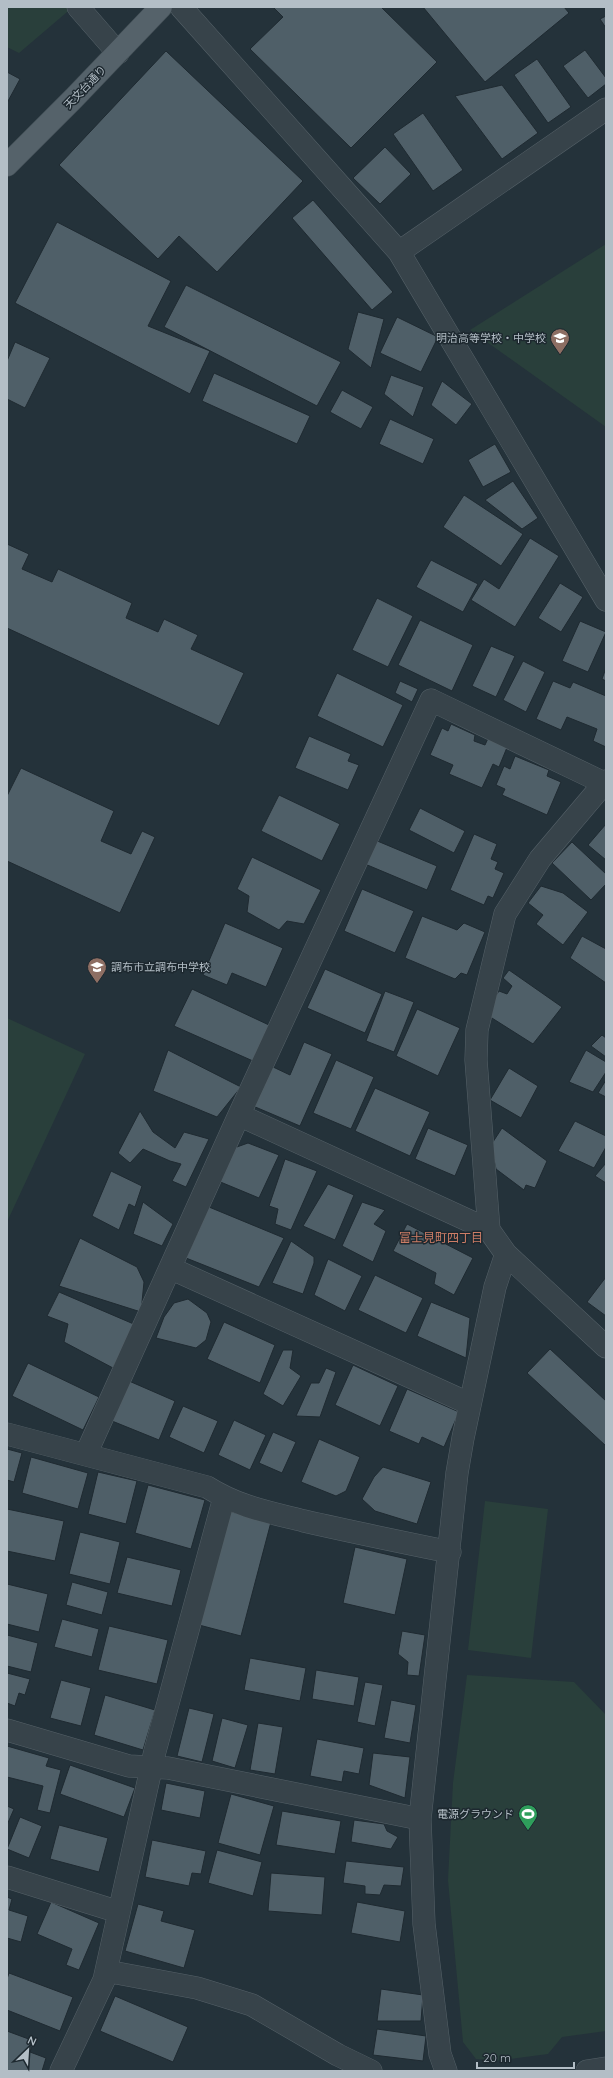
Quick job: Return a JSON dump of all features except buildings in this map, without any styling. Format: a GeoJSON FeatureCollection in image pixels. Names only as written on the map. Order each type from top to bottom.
{"type":"FeatureCollection","features":[{"type":"Feature","properties":{"kind":"main road","name":"天文台通り"},"geometry":{"type":"LineString","coordinates":[[7,165],[118,53],[161,7]]}},
{"type":"Feature","properties":{"kind":"street"},"geometry":{"type":"LineString","coordinates":[[78,7],[118,53]]}},
{"type":"Feature","properties":{"kind":"street"},"geometry":{"type":"LineString","coordinates":[[181,7],[399,252],[606,600]]}},
{"type":"Feature","properties":{"kind":"street"},"geometry":{"type":"LineString","coordinates":[[399,252],[606,109]]}},
{"type":"Feature","properties":{"kind":"street"},"geometry":{"type":"LineString","coordinates":[[86,1454],[239,1116],[431,700],[605,782],[540,859],[505,914],[477,1030],[476,1060],[489,1230]]}},
{"type":"Feature","properties":{"kind":"street"},"geometry":{"type":"LineString","coordinates":[[239,1116],[489,1230],[506,1254],[606,1347]]}},
{"type":"Feature","properties":{"kind":"street"},"geometry":{"type":"LineString","coordinates":[[446,2071],[440,2054],[424,1924],[420,1819],[450,1552],[457,1473],[470,1404],[496,1287],[506,1254]]}},
{"type":"Feature","properties":{"kind":"street"},"geometry":{"type":"LineString","coordinates":[[170,1268],[470,1404]]}},
{"type":"Feature","properties":{"kind":"street"},"geometry":{"type":"LineString","coordinates":[[7,1434],[207,1487],[224,1498],[241,1506],[450,1552]]}},
{"type":"Feature","properties":{"kind":"street"},"geometry":{"type":"LineString","coordinates":[[61,2071],[104,1980],[152,1766],[224,1498]]}},
{"type":"Feature","properties":{"kind":"street"},"geometry":{"type":"LineString","coordinates":[[7,1730],[129,1766],[152,1766],[420,1819]]}},
{"type":"Feature","properties":{"kind":"street"},"geometry":{"type":"LineString","coordinates":[[7,1877],[119,1912]]}},
{"type":"Feature","properties":{"kind":"street"},"geometry":{"type":"LineString","coordinates":[[106,1971],[197,1988],[252,2005],[338,2055],[371,2071]]}},
{"type":"Feature","properties":{"kind":"street"},"geometry":{"type":"LineString","coordinates":[[587,2071],[606,2068]]}},
{"type":"Feature","properties":{"kind":"green space"},"geometry":{"type":"Polygon","coordinates":[[[7,7],[73,7],[19,53],[7,47],[7,7]]]}},
{"type":"Feature","properties":{"kind":"green space"},"geometry":{"type":"Polygon","coordinates":[[[606,244],[606,427],[470,330],[606,244]]]}},
{"type":"Feature","properties":{"kind":"green space"},"geometry":{"type":"Polygon","coordinates":[[[7,1018],[85,1054],[7,1222],[7,1018]]]}},
{"type":"Feature","properties":{"kind":"green space"},"geometry":{"type":"Polygon","coordinates":[[[485,1501],[548,1509],[531,1658],[468,1650],[485,1501]]]}},
{"type":"Feature","properties":{"kind":"green space","name":"電源グラウンド"},"geometry":{"type":"Polygon","coordinates":[[[467,1675],[574,1682],[606,1715],[606,2031],[562,2037],[548,2054],[495,2061],[476,2059],[463,2042],[448,1880],[453,1783],[467,1675]]]}},
{"type":"Feature","properties":{"kind":"place","name":"明治高等学校・中学校"},"geometry":{"type":"Point","coordinates":[560,355]}},
{"type":"Feature","properties":{"kind":"place","name":"調布市立調布中学校"},"geometry":{"type":"Point","coordinates":[97,984]}},
{"type":"Feature","properties":{"kind":"place","name":"電源グラウンド"},"geometry":{"type":"Point","coordinates":[528,1831]}},
{"type":"Feature","properties":{"kind":"district","name":"富士見町四丁目"},"geometry":{"type":"Point","coordinates":[441,1237]}}]}
